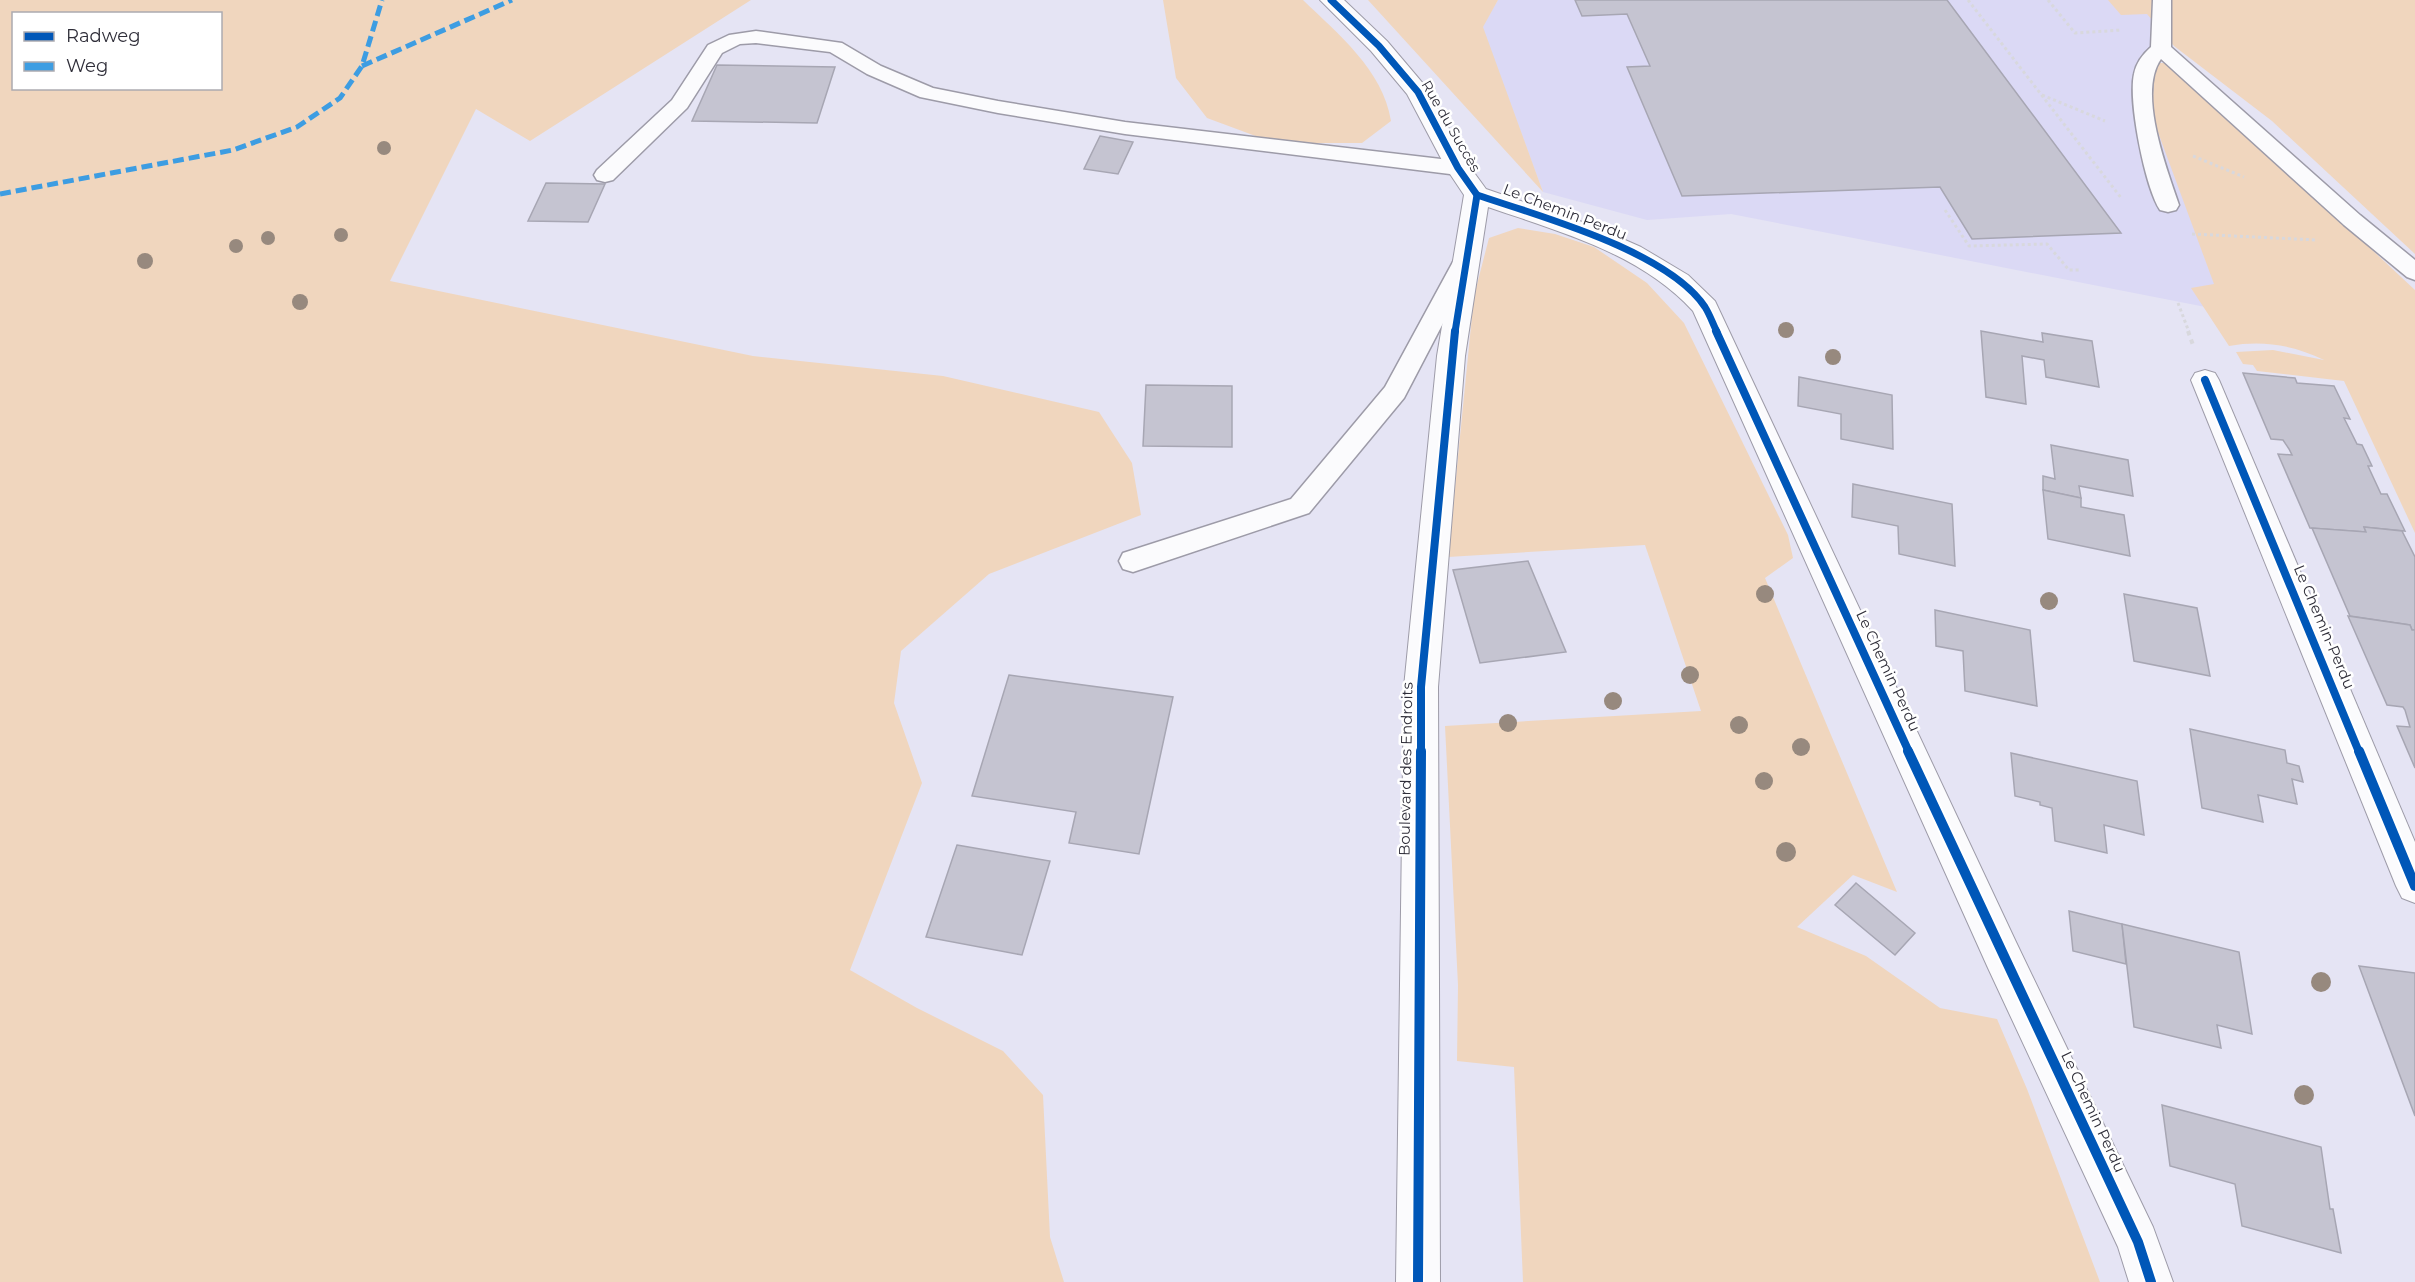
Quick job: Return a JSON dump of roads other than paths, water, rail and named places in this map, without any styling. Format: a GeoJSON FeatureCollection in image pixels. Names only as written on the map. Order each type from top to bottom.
{"type":"FeatureCollection","features":[{"type":"Feature","properties":{"kind":"street","name":"Rue du Succès"},"geometry":{"type":"LineString","coordinates":[[1331,0],[1379,46],[1418,92],[1458,168],[1477,195],[1466,258]]}},
{"type":"Feature","properties":{"kind":"street","name":"Le Chemin Perdu"},"geometry":{"type":"LineString","coordinates":[[1477,195],[1593,235],[1658,267],[1681,282],[1705,307],[2002,955],[2138,1242],[2151,1282]]}},
{"type":"Feature","properties":{"kind":"street","name":"Boulevard des Endroits"},"geometry":{"type":"LineString","coordinates":[[1418,1282],[1421,687],[1451,356],[1466,258]]}},
{"type":"Feature","properties":{"kind":"street","name":"Le Chemin-Perdu"},"geometry":{"type":"LineString","coordinates":[[2205,380],[2415,886]]}},
{"type":"Feature","properties":{"kind":"lane"},"geometry":{"type":"LineString","coordinates":[[2163,0],[2161,39],[2144,72],[2143,114],[2147,138],[2168,205]]}},
{"type":"Feature","properties":{"kind":"lane"},"geometry":{"type":"LineString","coordinates":[[605,176],[680,104],[715,49],[736,39],[756,37],[835,47],[874,70],[927,93],[998,107],[1125,128],[1458,168]]}},
{"type":"Feature","properties":{"kind":"lane"},"geometry":{"type":"LineString","coordinates":[[2161,39],[2352,220],[2415,272]]}},
{"type":"Feature","properties":{"kind":"lane"},"geometry":{"type":"LineString","coordinates":[[1133,561],[1300,506],[1395,392],[1466,258]]}}]}
